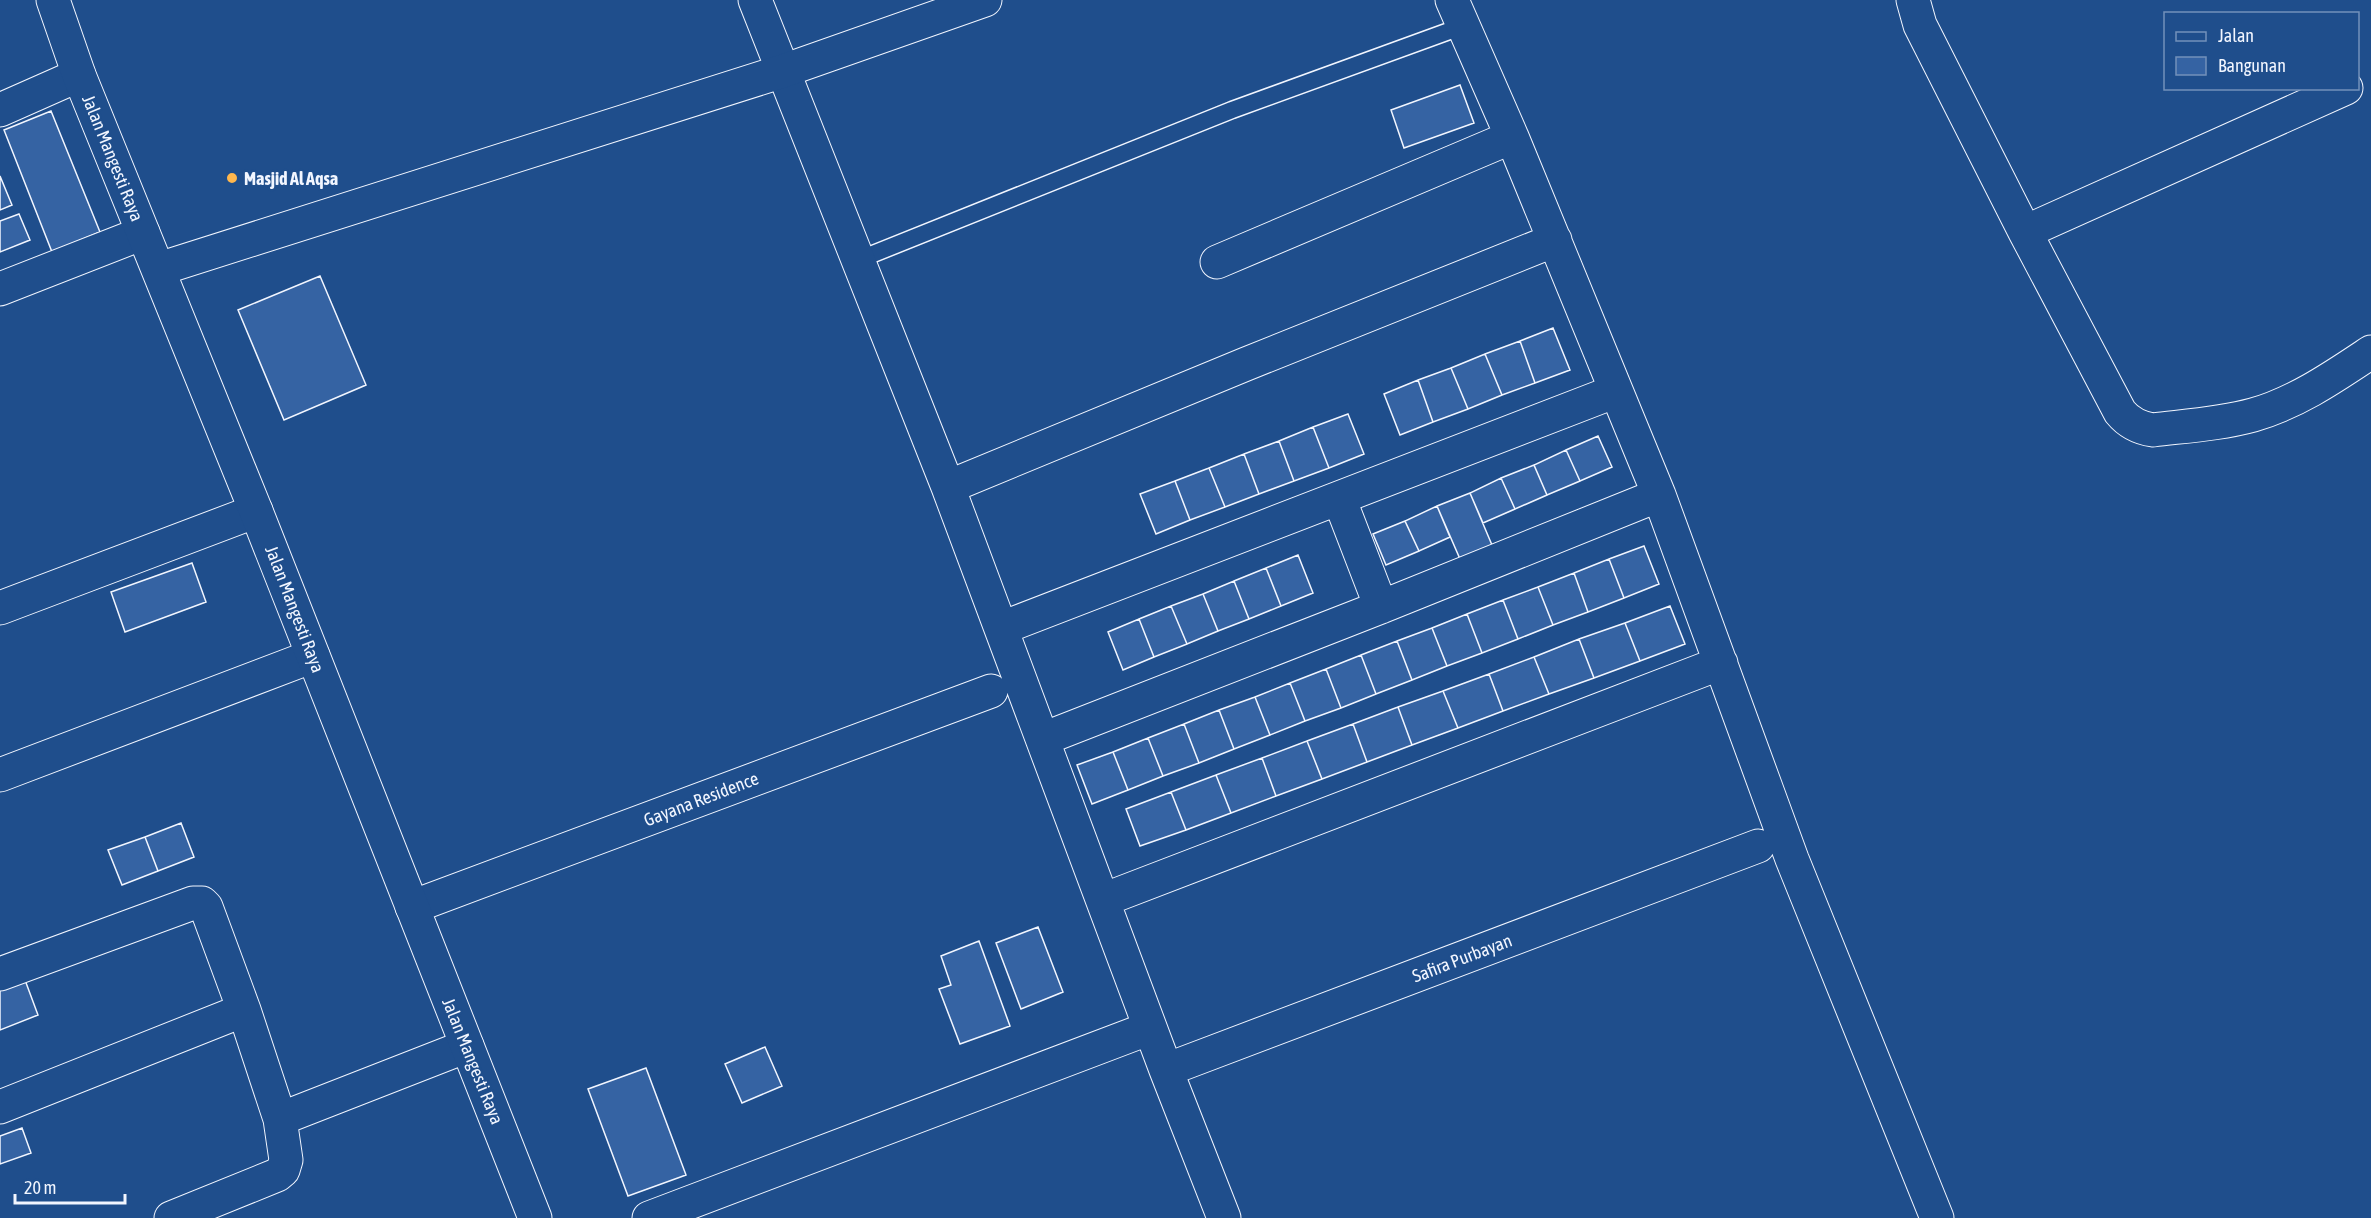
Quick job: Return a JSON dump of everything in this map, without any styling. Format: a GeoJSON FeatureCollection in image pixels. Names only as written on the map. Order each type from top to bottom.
{"type":"FeatureCollection","features":[{"type":"Feature","properties":{"kind":"street","name":"Jalan Mangesti Raya"},"geometry":{"type":"LineString","coordinates":[[53,0],[79,75],[256,511],[535,1218]]}},
{"type":"Feature","properties":{"kind":"street"},"geometry":{"type":"LineString","coordinates":[[755,0],[1002,628],[1150,1028],[1224,1218]]}},
{"type":"Feature","properties":{"kind":"street"},"geometry":{"type":"LineString","coordinates":[[159,269],[783,71],[985,0]]}},
{"type":"Feature","properties":{"kind":"street"},"geometry":{"type":"LineString","coordinates":[[1913,0],[1920,25],[2025,232],[2120,412],[2127,419],[2144,429],[2153,430],[2211,423],[2254,414],[2276,407],[2316,387],[2371,352]]}},
{"type":"Feature","properties":{"kind":"street"},"geometry":{"type":"LineString","coordinates":[[1458,13],[1555,240],[1659,495],[1792,859],[1937,1218]]}},
{"type":"Feature","properties":{"kind":"street"},"geometry":{"type":"LineString","coordinates":[[0,111],[79,75]]}},
{"type":"Feature","properties":{"kind":"street"},"geometry":{"type":"LineString","coordinates":[[2025,232],[2342,90]]}},
{"type":"Feature","properties":{"kind":"street"},"geometry":{"type":"LineString","coordinates":[[1218,261],[1512,137]]}},
{"type":"Feature","properties":{"kind":"street"},"geometry":{"type":"LineString","coordinates":[[0,289],[143,233]]}},
{"type":"Feature","properties":{"kind":"street"},"geometry":{"type":"LineString","coordinates":[[948,488],[1246,363],[1555,240]]}},
{"type":"Feature","properties":{"kind":"street"},"geometry":{"type":"LineString","coordinates":[[1002,628],[1616,391]]}},
{"type":"Feature","properties":{"kind":"street"},"geometry":{"type":"LineString","coordinates":[[1042,739],[1381,607],[1659,495]]}},
{"type":"Feature","properties":{"kind":"street"},"geometry":{"type":"LineString","coordinates":[[1338,498],[1381,607]]}},
{"type":"Feature","properties":{"kind":"street"},"geometry":{"type":"LineString","coordinates":[[0,608],[256,511]]}},
{"type":"Feature","properties":{"kind":"street"},"geometry":{"type":"LineString","coordinates":[[0,775],[313,656]]}},
{"type":"Feature","properties":{"kind":"street"},"geometry":{"type":"LineString","coordinates":[[1103,900],[1721,663]]}},
{"type":"Feature","properties":{"kind":"street","name":"Gayana Residence"},"geometry":{"type":"LineString","coordinates":[[412,907],[991,691]]}},
{"type":"Feature","properties":{"kind":"street","name":"Safira Purbayan"},"geometry":{"type":"LineString","coordinates":[[1166,1070],[1758,846]]}},
{"type":"Feature","properties":{"kind":"street"},"geometry":{"type":"LineString","coordinates":[[0,974],[197,902],[206,907],[244,1010],[280,1119],[286,1161],[283,1170],[277,1175],[171,1218]]}},
{"type":"Feature","properties":{"kind":"street"},"geometry":{"type":"LineString","coordinates":[[0,1107],[244,1010]]}},
{"type":"Feature","properties":{"kind":"street"},"geometry":{"type":"LineString","coordinates":[[649,1218],[1150,1028]]}},
{"type":"Feature","properties":{"kind":"street"},"geometry":{"type":"LineString","coordinates":[[280,1119],[467,1046]]}},
{"type":"Feature","properties":{"kind":"lane"},"geometry":{"type":"LineString","coordinates":[[858,260],[1232,110],[1458,13]]}},
{"type":"Feature","properties":{"kind":"building"},"geometry":{"type":"Polygon","coordinates":[[[1460,85],[1474,123],[1404,148],[1391,110],[1460,85]]]}},
{"type":"Feature","properties":{"kind":"building"},"geometry":{"type":"Polygon","coordinates":[[[51,111],[100,232],[52,252],[4,130],[51,111]]]}},
{"type":"Feature","properties":{"kind":"building"},"geometry":{"type":"Polygon","coordinates":[[[0,176],[12,205],[0,210],[0,176]]]}},
{"type":"Feature","properties":{"kind":"building"},"geometry":{"type":"Polygon","coordinates":[[[19,214],[30,240],[0,252],[0,221],[19,214]]]}},
{"type":"Feature","properties":{"kind":"building"},"geometry":{"type":"Polygon","coordinates":[[[320,276],[366,385],[284,420],[238,310],[320,276]]]}},
{"type":"Feature","properties":{"kind":"building"},"geometry":{"type":"Polygon","coordinates":[[[1553,328],[1570,370],[1535,383],[1520,341],[1553,328]]]}},
{"type":"Feature","properties":{"kind":"building"},"geometry":{"type":"Polygon","coordinates":[[[1520,341],[1535,383],[1502,395],[1485,354],[1520,341]]]}},
{"type":"Feature","properties":{"kind":"building"},"geometry":{"type":"Polygon","coordinates":[[[1485,354],[1502,395],[1468,409],[1451,368],[1485,354]]]}},
{"type":"Feature","properties":{"kind":"building"},"geometry":{"type":"Polygon","coordinates":[[[1451,368],[1468,409],[1433,422],[1418,380],[1451,368]]]}},
{"type":"Feature","properties":{"kind":"building"},"geometry":{"type":"Polygon","coordinates":[[[1418,380],[1433,422],[1400,435],[1384,394],[1418,380]]]}},
{"type":"Feature","properties":{"kind":"building"},"geometry":{"type":"Polygon","coordinates":[[[1348,414],[1364,454],[1329,468],[1313,427],[1348,414]]]}},
{"type":"Feature","properties":{"kind":"building"},"geometry":{"type":"Polygon","coordinates":[[[1313,427],[1329,468],[1294,481],[1279,441],[1313,427]]]}},
{"type":"Feature","properties":{"kind":"building"},"geometry":{"type":"Polygon","coordinates":[[[1598,436],[1612,467],[1580,481],[1566,450],[1598,436]]]}},
{"type":"Feature","properties":{"kind":"building"},"geometry":{"type":"Polygon","coordinates":[[[1279,441],[1294,481],[1259,494],[1244,454],[1279,441]]]}},
{"type":"Feature","properties":{"kind":"building"},"geometry":{"type":"Polygon","coordinates":[[[1566,450],[1580,481],[1547,495],[1534,465],[1566,450]]]}},
{"type":"Feature","properties":{"kind":"building"},"geometry":{"type":"Polygon","coordinates":[[[1244,454],[1259,494],[1225,507],[1209,468],[1244,454]]]}},
{"type":"Feature","properties":{"kind":"building"},"geometry":{"type":"Polygon","coordinates":[[[1534,465],[1547,495],[1515,509],[1501,478],[1534,465]]]}},
{"type":"Feature","properties":{"kind":"building"},"geometry":{"type":"Polygon","coordinates":[[[1209,468],[1225,507],[1190,520],[1175,481],[1209,468]]]}},
{"type":"Feature","properties":{"kind":"building"},"geometry":{"type":"Polygon","coordinates":[[[1501,478],[1515,509],[1483,523],[1470,493],[1501,478]]]}},
{"type":"Feature","properties":{"kind":"building"},"geometry":{"type":"Polygon","coordinates":[[[1175,481],[1190,520],[1156,534],[1140,494],[1175,481]]]}},
{"type":"Feature","properties":{"kind":"building"},"geometry":{"type":"Polygon","coordinates":[[[1470,493],[1492,545],[1460,559],[1437,506],[1470,493]]]}},
{"type":"Feature","properties":{"kind":"building"},"geometry":{"type":"Polygon","coordinates":[[[1437,506],[1450,537],[1419,551],[1405,521],[1437,506]]]}},
{"type":"Feature","properties":{"kind":"building"},"geometry":{"type":"Polygon","coordinates":[[[1405,521],[1419,551],[1386,565],[1373,534],[1405,521]]]}},
{"type":"Feature","properties":{"kind":"building"},"geometry":{"type":"Polygon","coordinates":[[[1644,546],[1659,584],[1624,598],[1609,559],[1644,546]]]}},
{"type":"Feature","properties":{"kind":"building"},"geometry":{"type":"Polygon","coordinates":[[[1298,555],[1313,593],[1281,606],[1266,568],[1298,555]]]}},
{"type":"Feature","properties":{"kind":"building"},"geometry":{"type":"Polygon","coordinates":[[[1609,559],[1624,598],[1588,612],[1574,573],[1609,559]]]}},
{"type":"Feature","properties":{"kind":"building"},"geometry":{"type":"Polygon","coordinates":[[[192,563],[206,602],[125,632],[111,592],[192,563]]]}},
{"type":"Feature","properties":{"kind":"building"},"geometry":{"type":"Polygon","coordinates":[[[1266,568],[1281,606],[1249,619],[1234,581],[1266,568]]]}},
{"type":"Feature","properties":{"kind":"building"},"geometry":{"type":"Polygon","coordinates":[[[1574,573],[1588,612],[1553,625],[1538,587],[1574,573]]]}},
{"type":"Feature","properties":{"kind":"building"},"geometry":{"type":"Polygon","coordinates":[[[1234,581],[1249,619],[1218,631],[1203,594],[1234,581]]]}},
{"type":"Feature","properties":{"kind":"building"},"geometry":{"type":"Polygon","coordinates":[[[1538,587],[1553,625],[1518,639],[1503,600],[1538,587]]]}},
{"type":"Feature","properties":{"kind":"building"},"geometry":{"type":"Polygon","coordinates":[[[1203,594],[1218,631],[1187,644],[1171,606],[1203,594]]]}},
{"type":"Feature","properties":{"kind":"building"},"geometry":{"type":"Polygon","coordinates":[[[1503,600],[1518,639],[1482,653],[1467,614],[1503,600]]]}},
{"type":"Feature","properties":{"kind":"building"},"geometry":{"type":"Polygon","coordinates":[[[1171,606],[1187,644],[1154,657],[1139,619],[1171,606]]]}},
{"type":"Feature","properties":{"kind":"building"},"geometry":{"type":"Polygon","coordinates":[[[1670,606],[1685,644],[1640,661],[1625,623],[1670,606]]]}},
{"type":"Feature","properties":{"kind":"building"},"geometry":{"type":"Polygon","coordinates":[[[1467,614],[1482,653],[1447,666],[1432,628],[1467,614]]]}},
{"type":"Feature","properties":{"kind":"building"},"geometry":{"type":"Polygon","coordinates":[[[1139,619],[1154,657],[1123,670],[1108,632],[1139,619]]]}},
{"type":"Feature","properties":{"kind":"building"},"geometry":{"type":"Polygon","coordinates":[[[1625,623],[1640,661],[1594,678],[1579,639],[1625,623]]]}},
{"type":"Feature","properties":{"kind":"building"},"geometry":{"type":"Polygon","coordinates":[[[1432,628],[1447,666],[1412,680],[1397,641],[1432,628]]]}},
{"type":"Feature","properties":{"kind":"building"},"geometry":{"type":"Polygon","coordinates":[[[1579,639],[1594,678],[1549,694],[1534,657],[1579,639]]]}},
{"type":"Feature","properties":{"kind":"building"},"geometry":{"type":"Polygon","coordinates":[[[1397,641],[1412,680],[1376,694],[1361,655],[1397,641]]]}},
{"type":"Feature","properties":{"kind":"building"},"geometry":{"type":"Polygon","coordinates":[[[1361,655],[1376,694],[1341,708],[1326,669],[1361,655]]]}},
{"type":"Feature","properties":{"kind":"building"},"geometry":{"type":"Polygon","coordinates":[[[1534,657],[1549,694],[1503,711],[1489,674],[1534,657]]]}},
{"type":"Feature","properties":{"kind":"building"},"geometry":{"type":"Polygon","coordinates":[[[1326,669],[1341,708],[1305,721],[1290,683],[1326,669]]]}},
{"type":"Feature","properties":{"kind":"building"},"geometry":{"type":"Polygon","coordinates":[[[1489,674],[1503,711],[1458,728],[1443,691],[1489,674]]]}},
{"type":"Feature","properties":{"kind":"building"},"geometry":{"type":"Polygon","coordinates":[[[1290,683],[1305,721],[1270,735],[1255,697],[1290,683]]]}},
{"type":"Feature","properties":{"kind":"building"},"geometry":{"type":"Polygon","coordinates":[[[1443,691],[1458,728],[1412,745],[1398,707],[1443,691]]]}},
{"type":"Feature","properties":{"kind":"building"},"geometry":{"type":"Polygon","coordinates":[[[1255,697],[1270,735],[1234,749],[1219,710],[1255,697]]]}},
{"type":"Feature","properties":{"kind":"building"},"geometry":{"type":"Polygon","coordinates":[[[1398,707],[1412,745],[1367,762],[1353,724],[1398,707]]]}},
{"type":"Feature","properties":{"kind":"building"},"geometry":{"type":"Polygon","coordinates":[[[1219,710],[1234,749],[1199,763],[1184,724],[1219,710]]]}},
{"type":"Feature","properties":{"kind":"building"},"geometry":{"type":"Polygon","coordinates":[[[1184,724],[1199,763],[1163,776],[1148,738],[1184,724]]]}},
{"type":"Feature","properties":{"kind":"building"},"geometry":{"type":"Polygon","coordinates":[[[1353,724],[1367,762],[1322,779],[1307,741],[1353,724]]]}},
{"type":"Feature","properties":{"kind":"building"},"geometry":{"type":"Polygon","coordinates":[[[1148,738],[1163,776],[1128,790],[1113,752],[1148,738]]]}},
{"type":"Feature","properties":{"kind":"building"},"geometry":{"type":"Polygon","coordinates":[[[1307,741],[1322,779],[1276,796],[1262,758],[1307,741]]]}},
{"type":"Feature","properties":{"kind":"building"},"geometry":{"type":"Polygon","coordinates":[[[1113,752],[1128,790],[1092,804],[1077,765],[1113,752]]]}},
{"type":"Feature","properties":{"kind":"building"},"geometry":{"type":"Polygon","coordinates":[[[1262,758],[1276,796],[1231,813],[1216,775],[1262,758]]]}},
{"type":"Feature","properties":{"kind":"building"},"geometry":{"type":"Polygon","coordinates":[[[1216,775],[1231,813],[1186,830],[1171,792],[1216,775]]]}},
{"type":"Feature","properties":{"kind":"building"},"geometry":{"type":"Polygon","coordinates":[[[1171,792],[1186,830],[1140,846],[1126,809],[1171,792]]]}},
{"type":"Feature","properties":{"kind":"building"},"geometry":{"type":"Polygon","coordinates":[[[181,823],[194,857],[158,871],[145,837],[181,823]]]}},
{"type":"Feature","properties":{"kind":"building"},"geometry":{"type":"Polygon","coordinates":[[[145,837],[158,871],[122,885],[108,850],[145,837]]]}},
{"type":"Feature","properties":{"kind":"building"},"geometry":{"type":"Polygon","coordinates":[[[1038,927],[1063,992],[1021,1009],[996,943],[1038,927]]]}},
{"type":"Feature","properties":{"kind":"building"},"geometry":{"type":"Polygon","coordinates":[[[979,941],[1010,1026],[960,1044],[939,989],[951,985],[941,956],[979,941]]]}},
{"type":"Feature","properties":{"kind":"building"},"geometry":{"type":"Polygon","coordinates":[[[25,980],[38,1015],[0,1030],[0,990],[25,980]]]}},
{"type":"Feature","properties":{"kind":"building"},"geometry":{"type":"Polygon","coordinates":[[[765,1047],[782,1086],[742,1103],[725,1064],[765,1047]]]}},
{"type":"Feature","properties":{"kind":"building"},"geometry":{"type":"Polygon","coordinates":[[[646,1068],[686,1175],[628,1196],[588,1089],[646,1068]]]}},
{"type":"Feature","properties":{"kind":"building"},"geometry":{"type":"Polygon","coordinates":[[[22,1128],[31,1153],[0,1164],[0,1136],[22,1128]]]}},
{"type":"Feature","properties":{"kind":"place","name":"Masjid Al Aqsa"},"geometry":{"type":"Point","coordinates":[232,178]}}]}
